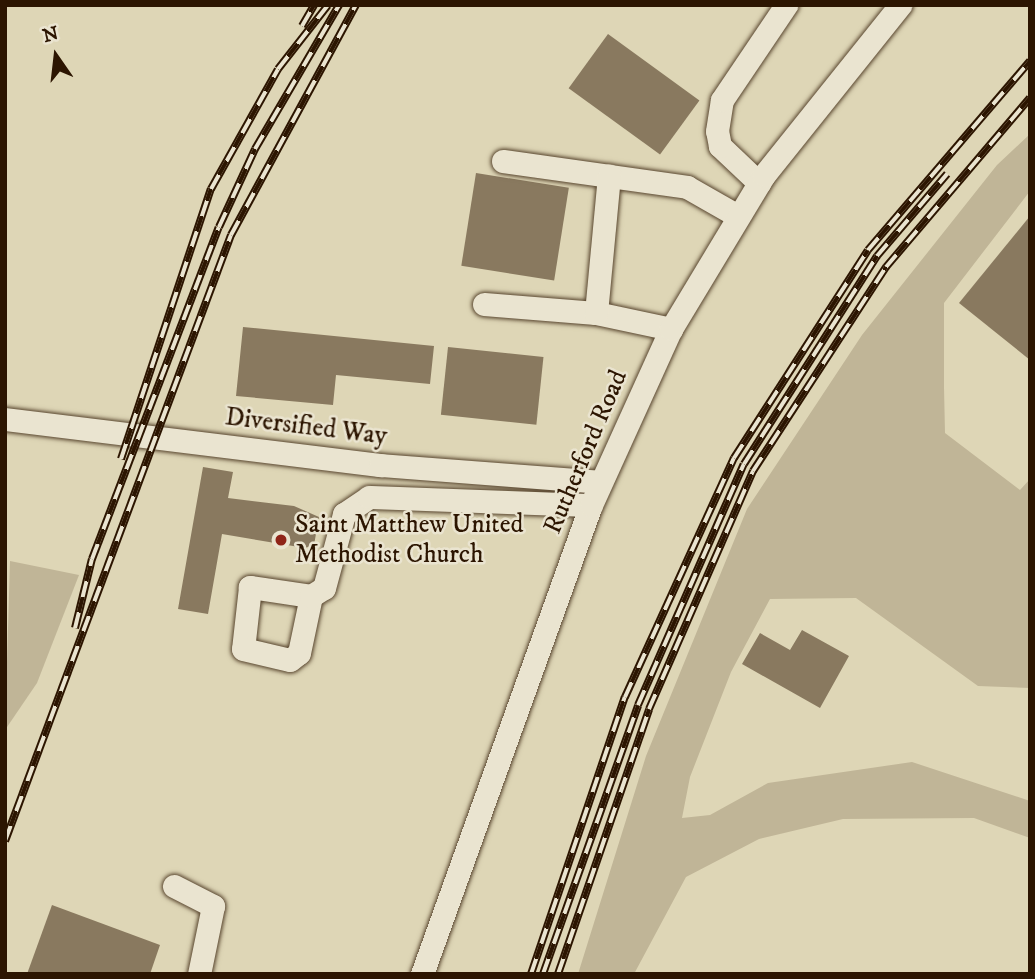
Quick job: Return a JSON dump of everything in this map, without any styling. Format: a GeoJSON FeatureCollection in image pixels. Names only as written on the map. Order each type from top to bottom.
{"type":"FeatureCollection","features":[{"type":"Feature","properties":{"kind":"street"},"geometry":{"type":"LineString","coordinates":[[759,183],[720,146],[717,131],[722,100],[786,5]]}},
{"type":"Feature","properties":{"kind":"street","name":"Rutherford Road"},"geometry":{"type":"LineString","coordinates":[[422,974],[590,505],[671,329],[759,183],[892,8]]}},
{"type":"Feature","properties":{"kind":"street"},"geometry":{"type":"LineString","coordinates":[[503,161],[687,187],[738,216]]}},
{"type":"Feature","properties":{"kind":"street"},"geometry":{"type":"LineString","coordinates":[[596,313],[610,176]]}},
{"type":"Feature","properties":{"kind":"street"},"geometry":{"type":"LineString","coordinates":[[484,304],[596,313],[671,329]]}},
{"type":"Feature","properties":{"kind":"street","name":"Diversified Way"},"geometry":{"type":"LineString","coordinates":[[5,419],[380,466],[600,482]]}},
{"type":"Feature","properties":{"kind":"street"},"geometry":{"type":"LineString","coordinates":[[311,596],[324,588],[344,514],[369,497],[590,505]]}},
{"type":"Feature","properties":{"kind":"street"},"geometry":{"type":"LineString","coordinates":[[174,886],[213,906],[199,974]]}},
{"type":"Feature","properties":{"kind":"shaded area"},"geometry":{"type":"Polygon","coordinates":[[[1030,134],[1030,191],[944,303],[944,387],[945,433],[1020,490],[1030,479],[1030,688],[978,686],[856,598],[770,599],[731,672],[690,777],[682,818],[710,815],[768,783],[912,762],[1030,801],[1030,838],[974,818],[843,819],[759,839],[686,877],[634,974],[578,974],[646,756],[747,509],[862,335],[997,165],[1030,134]]]}},
{"type":"Feature","properties":{"kind":"shaded area"},"geometry":{"type":"Polygon","coordinates":[[[10,561],[79,575],[37,683],[5,730],[10,561]]]}},
{"type":"Feature","properties":{"kind":"building"},"geometry":{"type":"Polygon","coordinates":[[[608,34],[699,100],[660,155],[569,88],[608,34]]]}},
{"type":"Feature","properties":{"kind":"building"},"geometry":{"type":"Polygon","coordinates":[[[476,173],[569,188],[554,281],[461,266],[476,173]]]}},
{"type":"Feature","properties":{"kind":"building"},"geometry":{"type":"Polygon","coordinates":[[[1030,216],[1030,360],[959,303],[1030,216]]]}},
{"type":"Feature","properties":{"kind":"building"},"geometry":{"type":"Polygon","coordinates":[[[243,327],[434,346],[430,384],[336,375],[333,405],[236,396],[243,327]]]}},
{"type":"Feature","properties":{"kind":"building"},"geometry":{"type":"Polygon","coordinates":[[[448,347],[543,357],[536,425],[441,415],[448,347]]]}},
{"type":"Feature","properties":{"kind":"building","name":"Saint Matthew United Methodist Church"},"geometry":{"type":"Polygon","coordinates":[[[203,467],[233,472],[228,498],[294,506],[319,517],[314,545],[305,548],[222,534],[208,614],[178,609],[203,467]]]}},
{"type":"Feature","properties":{"kind":"building"},"geometry":{"type":"Polygon","coordinates":[[[802,630],[849,656],[820,708],[742,664],[760,633],[790,650],[802,630]]]}},
{"type":"Feature","properties":{"kind":"building"},"geometry":{"type":"Polygon","coordinates":[[[52,905],[160,945],[150,974],[27,974],[52,905]]]}},
{"type":"Feature","properties":{"kind":"railway"},"geometry":{"type":"LineString","coordinates":[[302,26],[314,5]]}},
{"type":"Feature","properties":{"kind":"railway"},"geometry":{"type":"LineString","coordinates":[[121,459],[211,189],[278,69],[328,5]]}},
{"type":"Feature","properties":{"kind":"railway"},"geometry":{"type":"LineString","coordinates":[[75,628],[92,559],[219,227],[255,149],[339,5]]}},
{"type":"Feature","properties":{"kind":"railway"},"geometry":{"type":"LineString","coordinates":[[5,841],[231,235],[356,5]]}},
{"type":"Feature","properties":{"kind":"railway"},"geometry":{"type":"LineString","coordinates":[[531,974],[625,697],[734,458],[868,250],[1030,61]]}},
{"type":"Feature","properties":{"kind":"railway"},"geometry":{"type":"LineString","coordinates":[[558,974],[649,709],[753,471],[886,267],[1030,98]]}},
{"type":"Feature","properties":{"kind":"railway"},"geometry":{"type":"LineString","coordinates":[[543,974],[638,705],[744,464],[877,256],[947,174]]}},
{"type":"Feature","properties":{"kind":"place","name":"Saint Matthew United Methodist Church"},"geometry":{"type":"Point","coordinates":[281,540]}}]}
